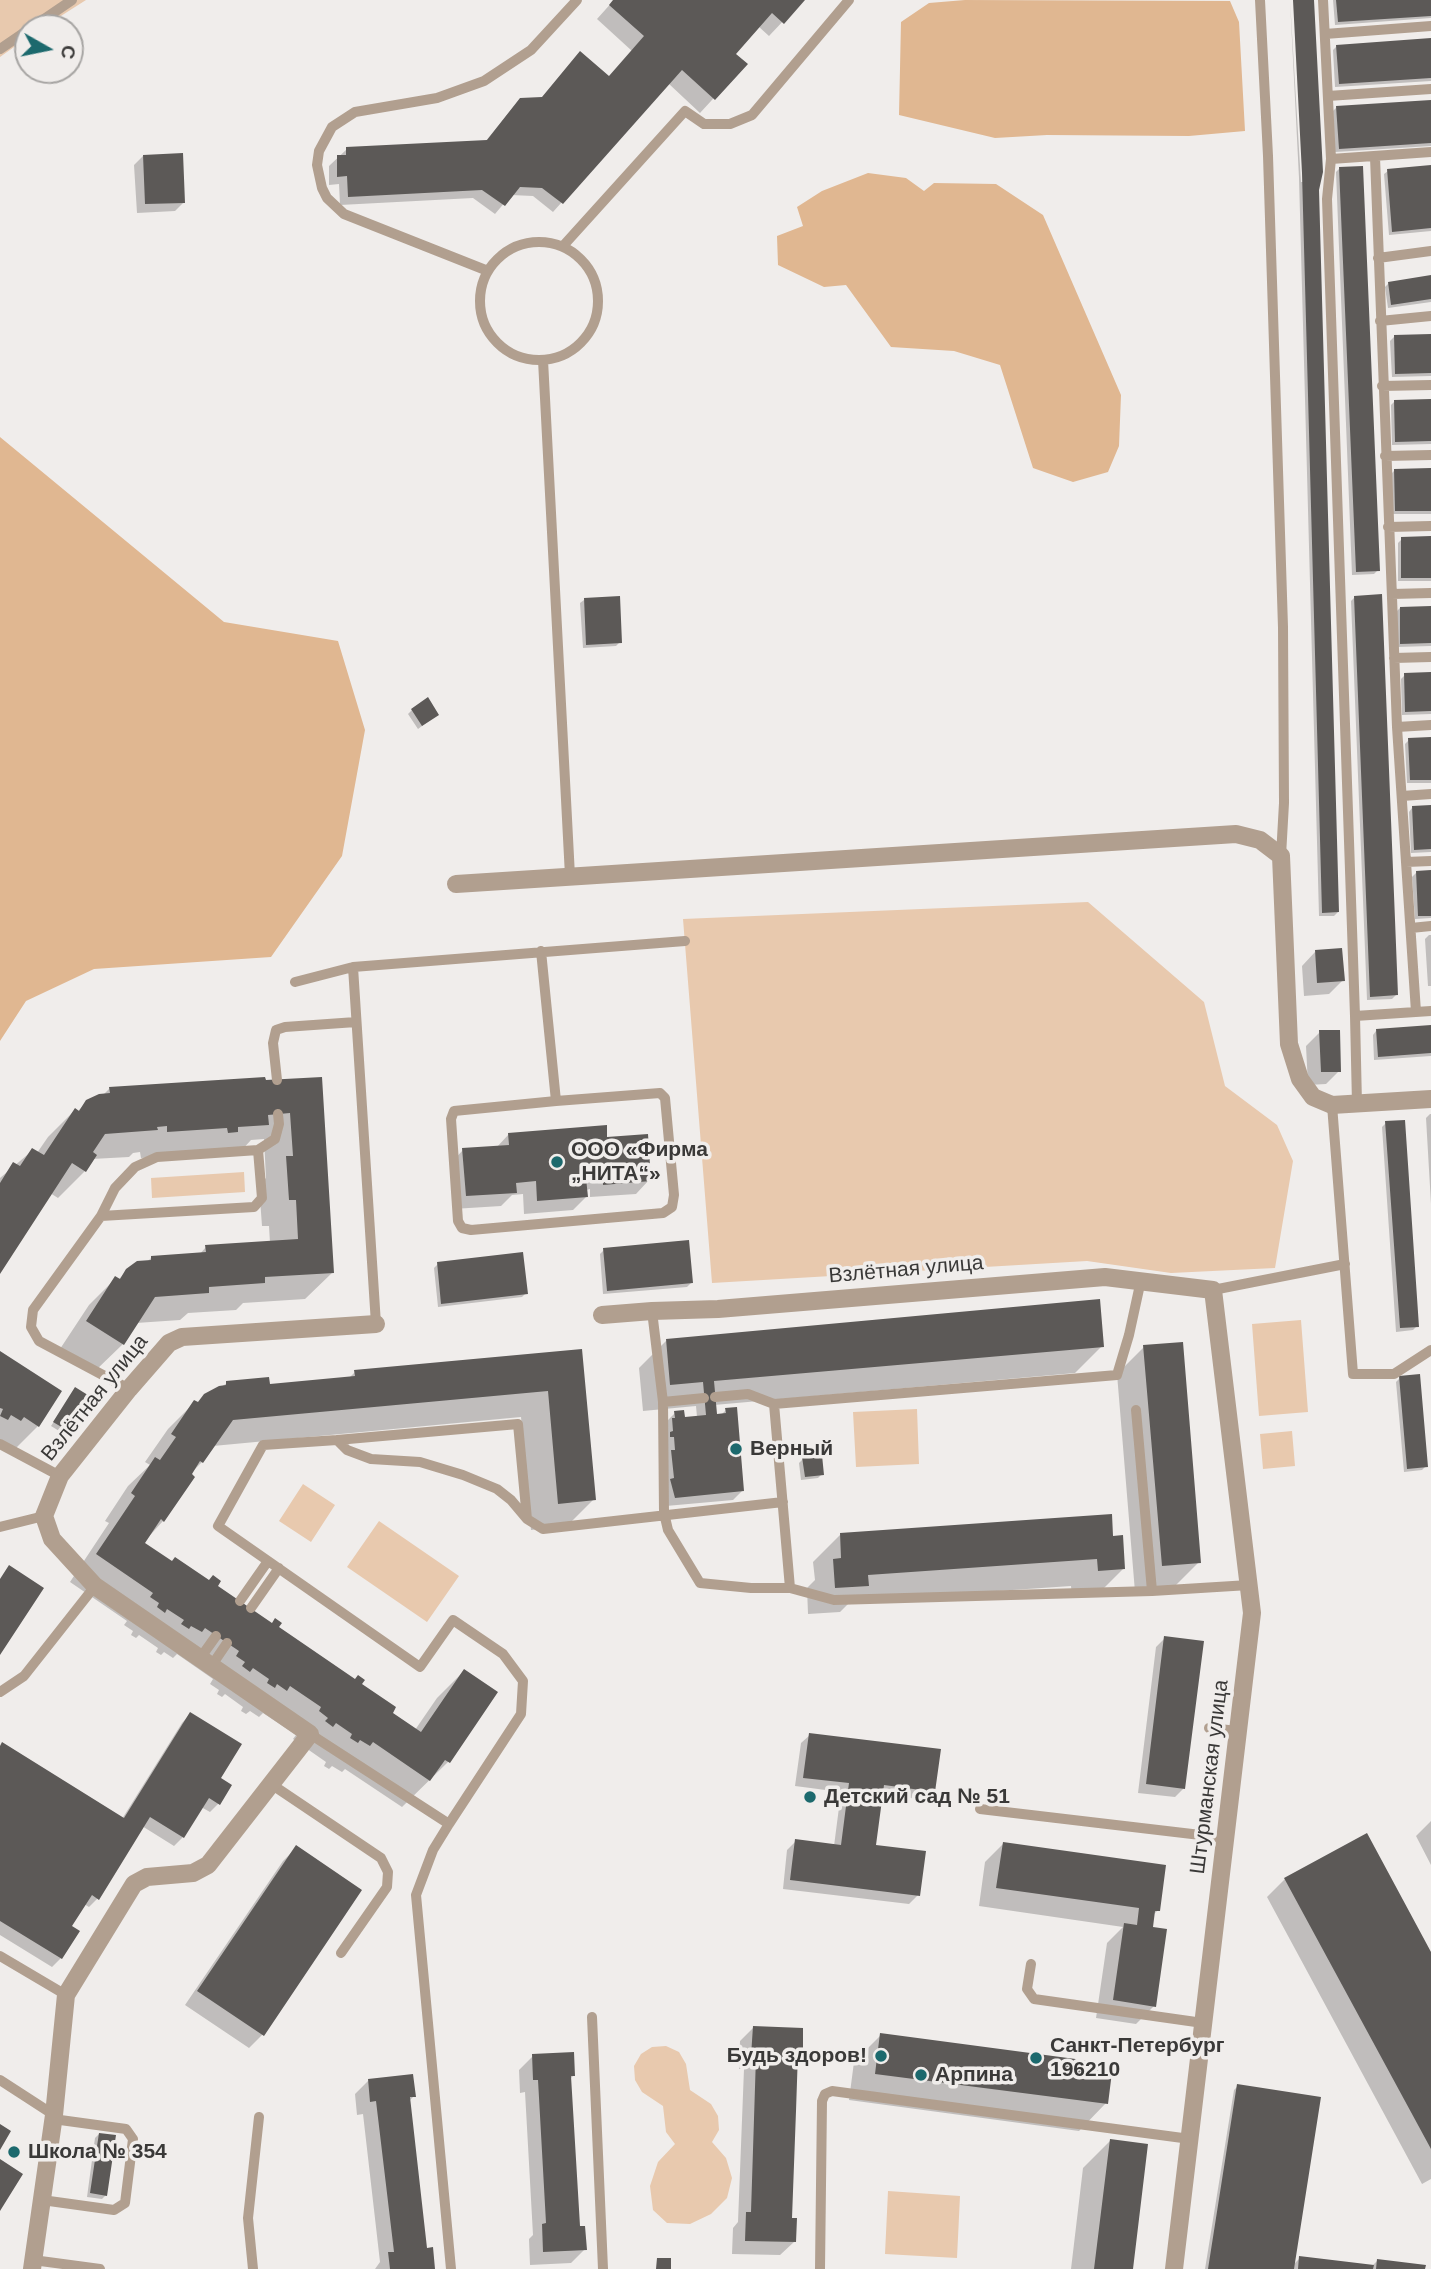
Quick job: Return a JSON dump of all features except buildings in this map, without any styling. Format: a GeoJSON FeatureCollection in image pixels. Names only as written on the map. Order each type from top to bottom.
{"type":"FeatureCollection","features":[{"type":"Feature","properties":{"kind":"street"},"geometry":{"type":"LineString","coordinates":[[456,884],[1236,834],[1260,840],[1281,856],[1289,1044],[1300,1079],[1313,1097],[1332,1105],[1431,1099]]}},
{"type":"Feature","properties":{"kind":"street","name":"Взлётная улица"},"geometry":{"type":"LineString","coordinates":[[602,1315],[718,1309],[1105,1277],[1213,1290]]}},
{"type":"Feature","properties":{"kind":"street","name":"Штурманская улица"},"geometry":{"type":"LineString","coordinates":[[1174,2269],[1252,1613],[1213,1290]]}},
{"type":"Feature","properties":{"kind":"street","name":"Взлётная улица"},"geometry":{"type":"LineString","coordinates":[[44,1516],[60,1476],[169,1343],[183,1337],[376,1324]]}},
{"type":"Feature","properties":{"kind":"street"},"geometry":{"type":"LineString","coordinates":[[32,2264],[53,2117],[66,1996],[134,1884],[147,1877],[193,1873],[208,1865],[310,1734],[95,1586],[52,1539],[44,1516]]}},
{"type":"Feature","properties":{"kind":"lane"},"geometry":{"type":"LineString","coordinates":[[51,14],[72,0]]}},
{"type":"Feature","properties":{"kind":"lane"},"geometry":{"type":"LineString","coordinates":[[488,271],[344,214],[327,198],[322,188],[317,165],[319,151],[332,127],[355,112],[437,98],[484,80],[531,50],[577,0]]}},
{"type":"Feature","properties":{"kind":"lane"},"geometry":{"type":"LineString","coordinates":[[563,246],[685,111],[704,124],[730,124],[752,114],[849,0]]}},
{"type":"Feature","properties":{"kind":"lane"},"geometry":{"type":"LineString","coordinates":[[1260,0],[1283,627],[1284,803],[1281,856]]}},
{"type":"Feature","properties":{"kind":"lane"},"geometry":{"type":"LineString","coordinates":[[1323,0],[1331,159],[1327,199],[1357,1104]]}},
{"type":"Feature","properties":{"kind":"lane"},"geometry":{"type":"LineString","coordinates":[[1325,34],[1431,26]]}},
{"type":"Feature","properties":{"kind":"lane"},"geometry":{"type":"LineString","coordinates":[[1328,96],[1431,89]]}},
{"type":"Feature","properties":{"kind":"lane"},"geometry":{"type":"LineString","coordinates":[[1331,159],[1431,152]]}},
{"type":"Feature","properties":{"kind":"lane"},"geometry":{"type":"LineString","coordinates":[[1375,157],[1397,727],[1416,1012]]}},
{"type":"Feature","properties":{"kind":"lane"},"geometry":{"type":"LineString","coordinates":[[549,242],[563,246],[580,259],[593,276],[599,304],[590,331],[582,342],[564,354],[543,360],[516,355],[503,348],[489,332],[481,312],[480,298],[488,271],[503,255],[521,244],[549,242]]}},
{"type":"Feature","properties":{"kind":"lane"},"geometry":{"type":"LineString","coordinates":[[1378,258],[1431,251]]}},
{"type":"Feature","properties":{"kind":"lane"},"geometry":{"type":"LineString","coordinates":[[1380,321],[1431,316]]}},
{"type":"Feature","properties":{"kind":"lane"},"geometry":{"type":"LineString","coordinates":[[543,360],[570,876]]}},
{"type":"Feature","properties":{"kind":"lane"},"geometry":{"type":"LineString","coordinates":[[1382,386],[1431,385]]}},
{"type":"Feature","properties":{"kind":"lane"},"geometry":{"type":"LineString","coordinates":[[1385,456],[1431,455]]}},
{"type":"Feature","properties":{"kind":"lane"},"geometry":{"type":"LineString","coordinates":[[1388,527],[1431,526]]}},
{"type":"Feature","properties":{"kind":"lane"},"geometry":{"type":"LineString","coordinates":[[1392,594],[1431,593]]}},
{"type":"Feature","properties":{"kind":"lane"},"geometry":{"type":"LineString","coordinates":[[1394,658],[1431,657]]}},
{"type":"Feature","properties":{"kind":"lane"},"geometry":{"type":"LineString","coordinates":[[1397,727],[1431,725]]}},
{"type":"Feature","properties":{"kind":"lane"},"geometry":{"type":"LineString","coordinates":[[1402,796],[1431,794]]}},
{"type":"Feature","properties":{"kind":"lane"},"geometry":{"type":"LineString","coordinates":[[1406,862],[1431,860]]}},
{"type":"Feature","properties":{"kind":"lane"},"geometry":{"type":"LineString","coordinates":[[1411,928],[1431,926]]}},
{"type":"Feature","properties":{"kind":"lane"},"geometry":{"type":"LineString","coordinates":[[295,982],[353,967],[685,941]]}},
{"type":"Feature","properties":{"kind":"lane"},"geometry":{"type":"LineString","coordinates":[[541,951],[556,1101]]}},
{"type":"Feature","properties":{"kind":"lane"},"geometry":{"type":"LineString","coordinates":[[353,967],[376,1324]]}},
{"type":"Feature","properties":{"kind":"lane"},"geometry":{"type":"LineString","coordinates":[[1355,1016],[1431,1010]]}},
{"type":"Feature","properties":{"kind":"lane"},"geometry":{"type":"LineString","coordinates":[[276,1080],[273,1043],[276,1030],[356,1022]]}},
{"type":"Feature","properties":{"kind":"lane"},"geometry":{"type":"LineString","coordinates":[[660,1093],[665,1098],[674,1195],[672,1207],[663,1213],[471,1230],[462,1228],[458,1221],[451,1119],[454,1111],[556,1101],[660,1093]]}},
{"type":"Feature","properties":{"kind":"lane"},"geometry":{"type":"LineString","coordinates":[[1332,1105],[1353,1374],[1394,1374],[1431,1350]]}},
{"type":"Feature","properties":{"kind":"lane"},"geometry":{"type":"LineString","coordinates":[[129,1389],[39,1341],[32,1327],[33,1310],[101,1216],[115,1188],[135,1167],[157,1157],[258,1150],[275,1139],[279,1125],[278,1114]]}},
{"type":"Feature","properties":{"kind":"lane"},"geometry":{"type":"LineString","coordinates":[[101,1216],[254,1207],[262,1198],[258,1150]]}},
{"type":"Feature","properties":{"kind":"lane"},"geometry":{"type":"LineString","coordinates":[[1213,1290],[1345,1264]]}},
{"type":"Feature","properties":{"kind":"lane"},"geometry":{"type":"LineString","coordinates":[[663,1402],[748,1394],[774,1404],[1116,1375],[1129,1335],[1141,1280]]}},
{"type":"Feature","properties":{"kind":"lane"},"geometry":{"type":"LineString","coordinates":[[652,1311],[663,1402],[664,1513],[667,1531],[700,1583],[790,1588],[834,1600],[1152,1591],[1248,1585]]}},
{"type":"Feature","properties":{"kind":"lane"},"geometry":{"type":"LineString","coordinates":[[774,1404],[790,1588]]}},
{"type":"Feature","properties":{"kind":"lane"},"geometry":{"type":"LineString","coordinates":[[1136,1410],[1152,1591]]}},
{"type":"Feature","properties":{"kind":"lane"},"geometry":{"type":"LineString","coordinates":[[451,2269],[416,1895],[433,1850],[521,1714],[523,1681],[503,1654],[453,1620],[420,1668],[218,1526],[262,1445],[518,1424],[527,1519]]}},
{"type":"Feature","properties":{"kind":"lane"},"geometry":{"type":"LineString","coordinates":[[337,1440],[347,1450],[371,1459],[420,1462],[497,1489],[511,1500],[527,1519],[544,1529],[664,1513],[783,1502]]}},
{"type":"Feature","properties":{"kind":"lane"},"geometry":{"type":"LineString","coordinates":[[0,1444],[60,1476]]}},
{"type":"Feature","properties":{"kind":"lane"},"geometry":{"type":"LineString","coordinates":[[0,1527],[44,1516]]}},
{"type":"Feature","properties":{"kind":"lane"},"geometry":{"type":"LineString","coordinates":[[240,1601],[268,1561]]}},
{"type":"Feature","properties":{"kind":"lane"},"geometry":{"type":"LineString","coordinates":[[251,1608],[279,1568]]}},
{"type":"Feature","properties":{"kind":"lane"},"geometry":{"type":"LineString","coordinates":[[0,1692],[24,1676],[95,1586]]}},
{"type":"Feature","properties":{"kind":"lane"},"geometry":{"type":"LineString","coordinates":[[206,1661],[216,1636]]}},
{"type":"Feature","properties":{"kind":"lane"},"geometry":{"type":"LineString","coordinates":[[206,1661],[227,1643]]}},
{"type":"Feature","properties":{"kind":"lane"},"geometry":{"type":"LineString","coordinates":[[1209,1728],[1238,1731]]}},
{"type":"Feature","properties":{"kind":"lane"},"geometry":{"type":"LineString","coordinates":[[310,1734],[449,1824]]}},
{"type":"Feature","properties":{"kind":"lane"},"geometry":{"type":"LineString","coordinates":[[271,1784],[382,1858],[388,1872],[387,1887],[341,1953]]}},
{"type":"Feature","properties":{"kind":"lane"},"geometry":{"type":"LineString","coordinates":[[980,1809],[1226,1838]]}},
{"type":"Feature","properties":{"kind":"lane"},"geometry":{"type":"LineString","coordinates":[[0,1956],[66,1996]]}},
{"type":"Feature","properties":{"kind":"lane"},"geometry":{"type":"LineString","coordinates":[[1031,1964],[1027,1989],[1034,1998],[1203,2023]]}},
{"type":"Feature","properties":{"kind":"lane"},"geometry":{"type":"LineString","coordinates":[[592,2017],[603,2269]]}},
{"type":"Feature","properties":{"kind":"lane"},"geometry":{"type":"LineString","coordinates":[[0,2080],[53,2117],[126,2129],[133,2139],[125,2203],[114,2210],[42,2200]]}},
{"type":"Feature","properties":{"kind":"lane"},"geometry":{"type":"LineString","coordinates":[[820,2269],[822,2101],[825,2094],[832,2091],[1190,2139]]}},
{"type":"Feature","properties":{"kind":"lane"},"geometry":{"type":"LineString","coordinates":[[253,2269],[248,2218],[259,2117]]}},
{"type":"Feature","properties":{"kind":"lane"},"geometry":{"type":"LineString","coordinates":[[32,2264],[100,2269]]}},
{"type":"Feature","properties":{"kind":"shaded area"},"geometry":{"type":"Polygon","coordinates":[[[0,0],[86,0],[64,14],[14,14],[14,47],[0,57],[0,0]]]}},
{"type":"Feature","properties":{"kind":"shaded area"},"geometry":{"type":"Polygon","coordinates":[[[965,0],[1230,1],[1239,22],[1245,131],[1189,136],[1047,135],[995,138],[899,115],[901,22],[929,3],[965,0]]]}},
{"type":"Feature","properties":{"kind":"shaded area"},"geometry":{"type":"Polygon","coordinates":[[[868,173],[906,178],[924,191],[934,183],[996,184],[1043,215],[1121,395],[1119,446],[1108,472],[1073,482],[1033,468],[1000,365],[954,351],[891,347],[846,285],[824,287],[778,265],[777,236],[803,226],[797,207],[822,191],[868,173]]]}},
{"type":"Feature","properties":{"kind":"shaded area"},"geometry":{"type":"Polygon","coordinates":[[[0,437],[224,622],[338,641],[365,730],[342,856],[271,957],[94,969],[26,1001],[0,1041],[0,437]]]}},
{"type":"Feature","properties":{"kind":"shaded area"},"geometry":{"type":"Polygon","coordinates":[[[1088,902],[1204,1002],[1225,1086],[1277,1125],[1293,1161],[1275,1268],[1171,1273],[1087,1261],[712,1283],[683,919],[1088,902]]]}},
{"type":"Feature","properties":{"kind":"shaded area"},"geometry":{"type":"Polygon","coordinates":[[[244,1172],[245,1192],[152,1198],[151,1178],[244,1172]]]}},
{"type":"Feature","properties":{"kind":"shaded area"},"geometry":{"type":"Polygon","coordinates":[[[1301,1320],[1308,1412],[1259,1416],[1252,1324],[1301,1320]]]}},
{"type":"Feature","properties":{"kind":"shaded area"},"geometry":{"type":"Polygon","coordinates":[[[917,1409],[919,1464],[856,1467],[853,1412],[917,1409]]]}},
{"type":"Feature","properties":{"kind":"shaded area"},"geometry":{"type":"Polygon","coordinates":[[[1292,1431],[1295,1466],[1263,1469],[1260,1434],[1292,1431]]]}},
{"type":"Feature","properties":{"kind":"shaded area"},"geometry":{"type":"Polygon","coordinates":[[[303,1484],[335,1505],[311,1542],[279,1521],[303,1484]]]}},
{"type":"Feature","properties":{"kind":"shaded area"},"geometry":{"type":"Polygon","coordinates":[[[379,1521],[459,1576],[427,1622],[347,1567],[379,1521]]]}},
{"type":"Feature","properties":{"kind":"shaded area"},"geometry":{"type":"Polygon","coordinates":[[[666,2046],[679,2052],[686,2064],[690,2090],[711,2104],[718,2116],[719,2130],[712,2142],[726,2158],[732,2178],[727,2198],[711,2214],[690,2224],[667,2223],[653,2210],[650,2186],[658,2162],[675,2144],[666,2132],[663,2106],[642,2092],[635,2080],[634,2066],[641,2054],[652,2047],[666,2046]]]}},
{"type":"Feature","properties":{"kind":"shaded area"},"geometry":{"type":"Polygon","coordinates":[[[888,2191],[960,2196],[957,2258],[885,2254],[888,2191]]]}},
{"type":"Feature","properties":{"kind":"place","name":"ООО «Фирма „НИТА“»"},"geometry":{"type":"Point","coordinates":[557,1162]}},
{"type":"Feature","properties":{"kind":"place","name":"Верный"},"geometry":{"type":"Point","coordinates":[736,1449]}},
{"type":"Feature","properties":{"kind":"place","name":"Детский сад № 51"},"geometry":{"type":"Point","coordinates":[810,1797]}},
{"type":"Feature","properties":{"kind":"place","name":"Будь здоров!"},"geometry":{"type":"Point","coordinates":[881,2056]}},
{"type":"Feature","properties":{"kind":"place","name":"Санкт-Петербург 196210"},"geometry":{"type":"Point","coordinates":[1036,2058]}},
{"type":"Feature","properties":{"kind":"place","name":"Арпина"},"geometry":{"type":"Point","coordinates":[921,2075]}},
{"type":"Feature","properties":{"kind":"place","name":"Школа № 354"},"geometry":{"type":"Point","coordinates":[14,2152]}}]}
